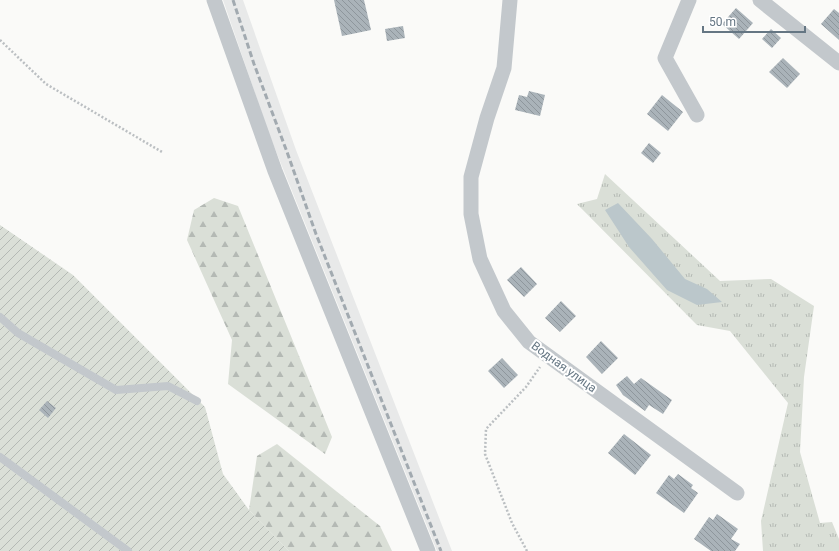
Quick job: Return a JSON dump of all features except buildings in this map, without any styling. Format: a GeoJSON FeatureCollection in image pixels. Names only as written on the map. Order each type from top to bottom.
{"type":"FeatureCollection","features":[{"type":"Feature","properties":{"kind":"street"},"geometry":{"type":"LineString","coordinates":[[214,0],[276,171],[428,551]]}},
{"type":"Feature","properties":{"kind":"street","name":"Водная улица"},"geometry":{"type":"LineString","coordinates":[[510,0],[504,68],[487,118],[471,177],[471,214],[480,259],[504,311],[529,342],[737,494]]}},
{"type":"Feature","properties":{"kind":"street"},"geometry":{"type":"LineString","coordinates":[[689,0],[665,58],[697,115]]}},
{"type":"Feature","properties":{"kind":"street"},"geometry":{"type":"LineString","coordinates":[[760,0],[839,63]]}},
{"type":"Feature","properties":{"kind":"lane"},"geometry":{"type":"LineString","coordinates":[[0,317],[18,334],[116,390],[168,386],[197,401]]}},
{"type":"Feature","properties":{"kind":"lane"},"geometry":{"type":"LineString","coordinates":[[0,457],[128,551]]}},
{"type":"Feature","properties":{"kind":"path"},"geometry":{"type":"LineString","coordinates":[[0,40],[46,84],[162,152]]}},
{"type":"Feature","properties":{"kind":"path"},"geometry":{"type":"LineString","coordinates":[[528,551],[512,523],[485,454],[486,429],[526,387],[548,356]]}},
{"type":"Feature","properties":{"kind":"shaded area"},"geometry":{"type":"Polygon","coordinates":[[[223,0],[243,0],[296,150],[452,551],[437,551],[269,134],[223,0]]]}},
{"type":"Feature","properties":{"kind":"shaded area"},"geometry":{"type":"Polygon","coordinates":[[[618,203],[652,239],[685,279],[707,289],[722,302],[697,305],[667,290],[629,247],[605,210],[618,203]]]}},
{"type":"Feature","properties":{"kind":"green space"},"geometry":{"type":"Polygon","coordinates":[[[605,174],[720,281],[771,279],[814,306],[804,377],[800,452],[820,523],[832,522],[839,539],[839,551],[763,551],[761,521],[788,403],[730,331],[697,325],[577,204],[597,199],[605,174]]]}},
{"type":"Feature","properties":{"kind":"green space"},"geometry":{"type":"Polygon","coordinates":[[[214,198],[238,206],[332,437],[325,454],[228,384],[232,340],[187,240],[194,210],[214,198]]]}},
{"type":"Feature","properties":{"kind":"green space"},"geometry":{"type":"Polygon","coordinates":[[[0,225],[73,275],[205,407],[223,474],[249,510],[289,551],[0,551],[0,225]]]}},
{"type":"Feature","properties":{"kind":"green space"},"geometry":{"type":"Polygon","coordinates":[[[277,444],[380,526],[392,551],[289,551],[249,510],[257,456],[277,444]]]}},
{"type":"Feature","properties":{"kind":"railway"},"geometry":{"type":"LineString","coordinates":[[233,0],[254,64],[316,234],[441,551]]}}]}
